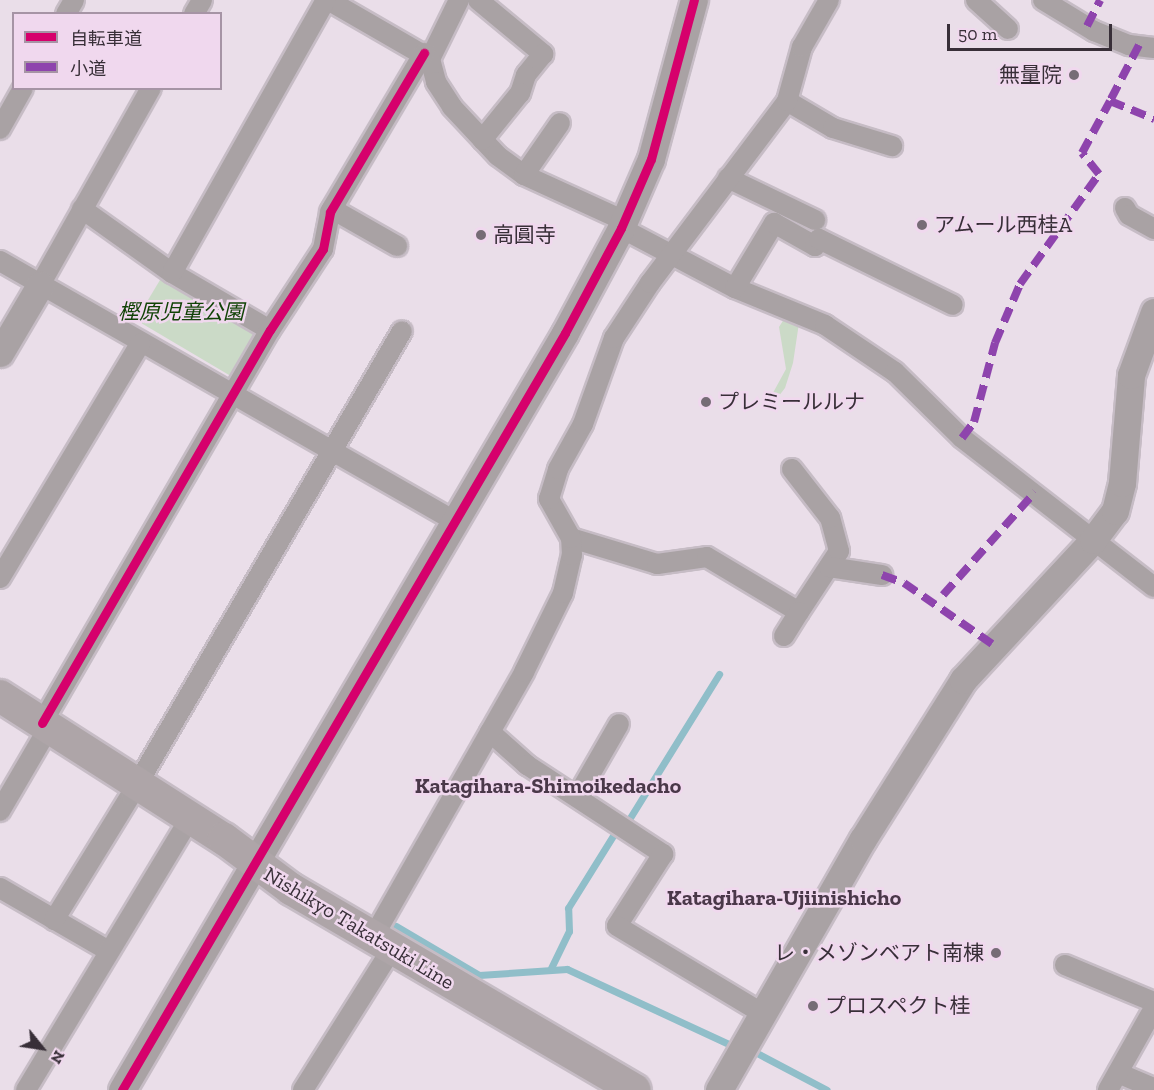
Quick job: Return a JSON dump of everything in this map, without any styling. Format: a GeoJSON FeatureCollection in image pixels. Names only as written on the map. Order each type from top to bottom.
{"type":"FeatureCollection","features":[{"type":"Feature","properties":{"kind":"main road","name":"Nishikyo Takatsuki Line"},"geometry":{"type":"LineString","coordinates":[[0,696],[382,944],[635,1090]]}},
{"type":"Feature","properties":{"kind":"street"},"geometry":{"type":"LineString","coordinates":[[172,273],[327,0],[427,56],[436,82],[452,107],[482,140],[524,175],[623,224],[669,256],[735,288],[825,325],[895,372],[962,438],[1154,587]]}},
{"type":"Feature","properties":{"kind":"street"},"geometry":{"type":"LineString","coordinates":[[0,811],[46,725],[270,330],[323,249],[332,209],[459,0]]}},
{"type":"Feature","properties":{"kind":"street"},"geometry":{"type":"LineString","coordinates":[[478,0],[543,54],[526,75],[520,93],[482,140]]}},
{"type":"Feature","properties":{"kind":"street"},"geometry":{"type":"LineString","coordinates":[[122,1090],[453,520],[565,333],[623,224],[671,95],[694,0]]}},
{"type":"Feature","properties":{"kind":"street"},"geometry":{"type":"LineString","coordinates":[[303,1090],[382,944],[563,593],[572,555],[571,538],[549,499],[558,469],[583,424],[614,338],[669,256],[693,230],[728,177],[787,101],[802,47],[829,0]]}},
{"type":"Feature","properties":{"kind":"street"},"geometry":{"type":"LineString","coordinates":[[976,0],[1008,29]]}},
{"type":"Feature","properties":{"kind":"street"},"geometry":{"type":"LineString","coordinates":[[1043,0],[1094,30],[1129,45],[1154,48]]}},
{"type":"Feature","properties":{"kind":"street"},"geometry":{"type":"LineString","coordinates":[[0,129],[22,90]]}},
{"type":"Feature","properties":{"kind":"street"},"geometry":{"type":"LineString","coordinates":[[0,353],[150,90]]}},
{"type":"Feature","properties":{"kind":"street"},"geometry":{"type":"LineString","coordinates":[[787,101],[833,128],[892,146]]}},
{"type":"Feature","properties":{"kind":"street"},"geometry":{"type":"LineString","coordinates":[[524,175],[560,123]]}},
{"type":"Feature","properties":{"kind":"street"},"geometry":{"type":"LineString","coordinates":[[728,177],[815,220]]}},
{"type":"Feature","properties":{"kind":"street"},"geometry":{"type":"LineString","coordinates":[[1125,208],[1154,230]]}},
{"type":"Feature","properties":{"kind":"street"},"geometry":{"type":"LineString","coordinates":[[82,209],[172,273],[270,330]]}},
{"type":"Feature","properties":{"kind":"street"},"geometry":{"type":"LineString","coordinates":[[332,209],[397,246]]}},
{"type":"Feature","properties":{"kind":"street"},"geometry":{"type":"LineString","coordinates":[[735,288],[774,223],[815,246],[819,239],[953,305]]}},
{"type":"Feature","properties":{"kind":"street"},"geometry":{"type":"LineString","coordinates":[[0,261],[232,397],[453,520]]}},
{"type":"Feature","properties":{"kind":"street"},"geometry":{"type":"LineString","coordinates":[[719,1090],[760,1012],[889,795],[963,680],[990,646],[1093,540],[1115,511],[1122,483],[1131,375],[1154,312]]}},
{"type":"Feature","properties":{"kind":"street"},"geometry":{"type":"LineString","coordinates":[[54,920],[137,784],[402,331]]}},
{"type":"Feature","properties":{"kind":"street"},"geometry":{"type":"LineString","coordinates":[[0,578],[140,344]]}},
{"type":"Feature","properties":{"kind":"street"},"geometry":{"type":"LineString","coordinates":[[784,636],[839,551],[831,518],[792,469]]}},
{"type":"Feature","properties":{"kind":"street"},"geometry":{"type":"LineString","coordinates":[[571,538],[657,564],[707,557],[799,612]]}},
{"type":"Feature","properties":{"kind":"street"},"geometry":{"type":"LineString","coordinates":[[829,567],[882,575]]}},
{"type":"Feature","properties":{"kind":"street"},"geometry":{"type":"LineString","coordinates":[[577,797],[619,724]]}},
{"type":"Feature","properties":{"kind":"street"},"geometry":{"type":"LineString","coordinates":[[490,732],[527,765],[663,854],[617,926],[760,1012]]}},
{"type":"Feature","properties":{"kind":"street"},"geometry":{"type":"LineString","coordinates":[[26,1090],[107,950],[190,818]]}},
{"type":"Feature","properties":{"kind":"street"},"geometry":{"type":"LineString","coordinates":[[2,895],[54,920],[107,950]]}},
{"type":"Feature","properties":{"kind":"street"},"geometry":{"type":"LineString","coordinates":[[1065,965],[1154,1002]]}},
{"type":"Feature","properties":{"kind":"street"},"geometry":{"type":"LineString","coordinates":[[1154,1008],[1113,1082],[1154,1088]]}},
{"type":"Feature","properties":{"kind":"green space","name":"樫原児童公園"},"geometry":{"type":"Polygon","coordinates":[[[166,270],[262,327],[235,373],[229,375],[136,320],[166,270]]]}},
{"type":"Feature","properties":{"kind":"green space"},"geometry":{"type":"Polygon","coordinates":[[[786,316],[799,323],[793,363],[785,388],[775,401],[768,402],[786,369],[779,327],[786,316]]]}},
{"type":"Feature","properties":{"kind":"waterway"},"geometry":{"type":"LineString","coordinates":[[628,821],[719,674]]}},
{"type":"Feature","properties":{"kind":"waterway"},"geometry":{"type":"LineString","coordinates":[[551,968],[569,931],[568,908],[614,834]]}},
{"type":"Feature","properties":{"kind":"waterway"},"geometry":{"type":"LineString","coordinates":[[396,926],[479,975],[567,969],[733,1046]]}},
{"type":"Feature","properties":{"kind":"waterway"},"geometry":{"type":"LineString","coordinates":[[755,1052],[827,1090]]}},
{"type":"Feature","properties":{"kind":"marked path"},"geometry":{"type":"LineString","coordinates":[[1087,26],[1100,0]]}},
{"type":"Feature","properties":{"kind":"marked path"},"geometry":{"type":"LineString","coordinates":[[1139,45],[1110,101],[1154,119]]}},
{"type":"Feature","properties":{"kind":"marked path"},"geometry":{"type":"LineString","coordinates":[[962,438],[974,422],[995,343],[1020,284],[1099,174],[1082,153],[1110,101]]}},
{"type":"Feature","properties":{"kind":"marked path"},"geometry":{"type":"LineString","coordinates":[[943,595],[1035,492]]}},
{"type":"Feature","properties":{"kind":"marked path"},"geometry":{"type":"LineString","coordinates":[[882,575],[904,583],[992,644]]}},
{"type":"Feature","properties":{"kind":"cycle path"},"geometry":{"type":"LineString","coordinates":[[122,1090],[565,333],[621,228],[651,159],[694,0]]}},
{"type":"Feature","properties":{"kind":"cycle path"},"geometry":{"type":"LineString","coordinates":[[42,723],[270,330],[323,249],[330,212],[424,53]]}},
{"type":"Feature","properties":{"kind":"place","name":"無量院"},"geometry":{"type":"Point","coordinates":[1074,75]}},
{"type":"Feature","properties":{"kind":"place","name":"アムール西桂A"},"geometry":{"type":"Point","coordinates":[922,225]}},
{"type":"Feature","properties":{"kind":"place","name":"高圓寺"},"geometry":{"type":"Point","coordinates":[481,235]}},
{"type":"Feature","properties":{"kind":"place","name":"プレミールルナ"},"geometry":{"type":"Point","coordinates":[706,402]}},
{"type":"Feature","properties":{"kind":"place","name":"レ・メゾンベアト南棟"},"geometry":{"type":"Point","coordinates":[996,953]}},
{"type":"Feature","properties":{"kind":"place","name":"プロスペクト桂"},"geometry":{"type":"Point","coordinates":[813,1006]}},
{"type":"Feature","properties":{"kind":"district","name":"Katagihara-Shimoikedacho"},"geometry":{"type":"Point","coordinates":[548,786]}},
{"type":"Feature","properties":{"kind":"district","name":"Katagihara-Ujiinishicho"},"geometry":{"type":"Point","coordinates":[784,898]}}]}
